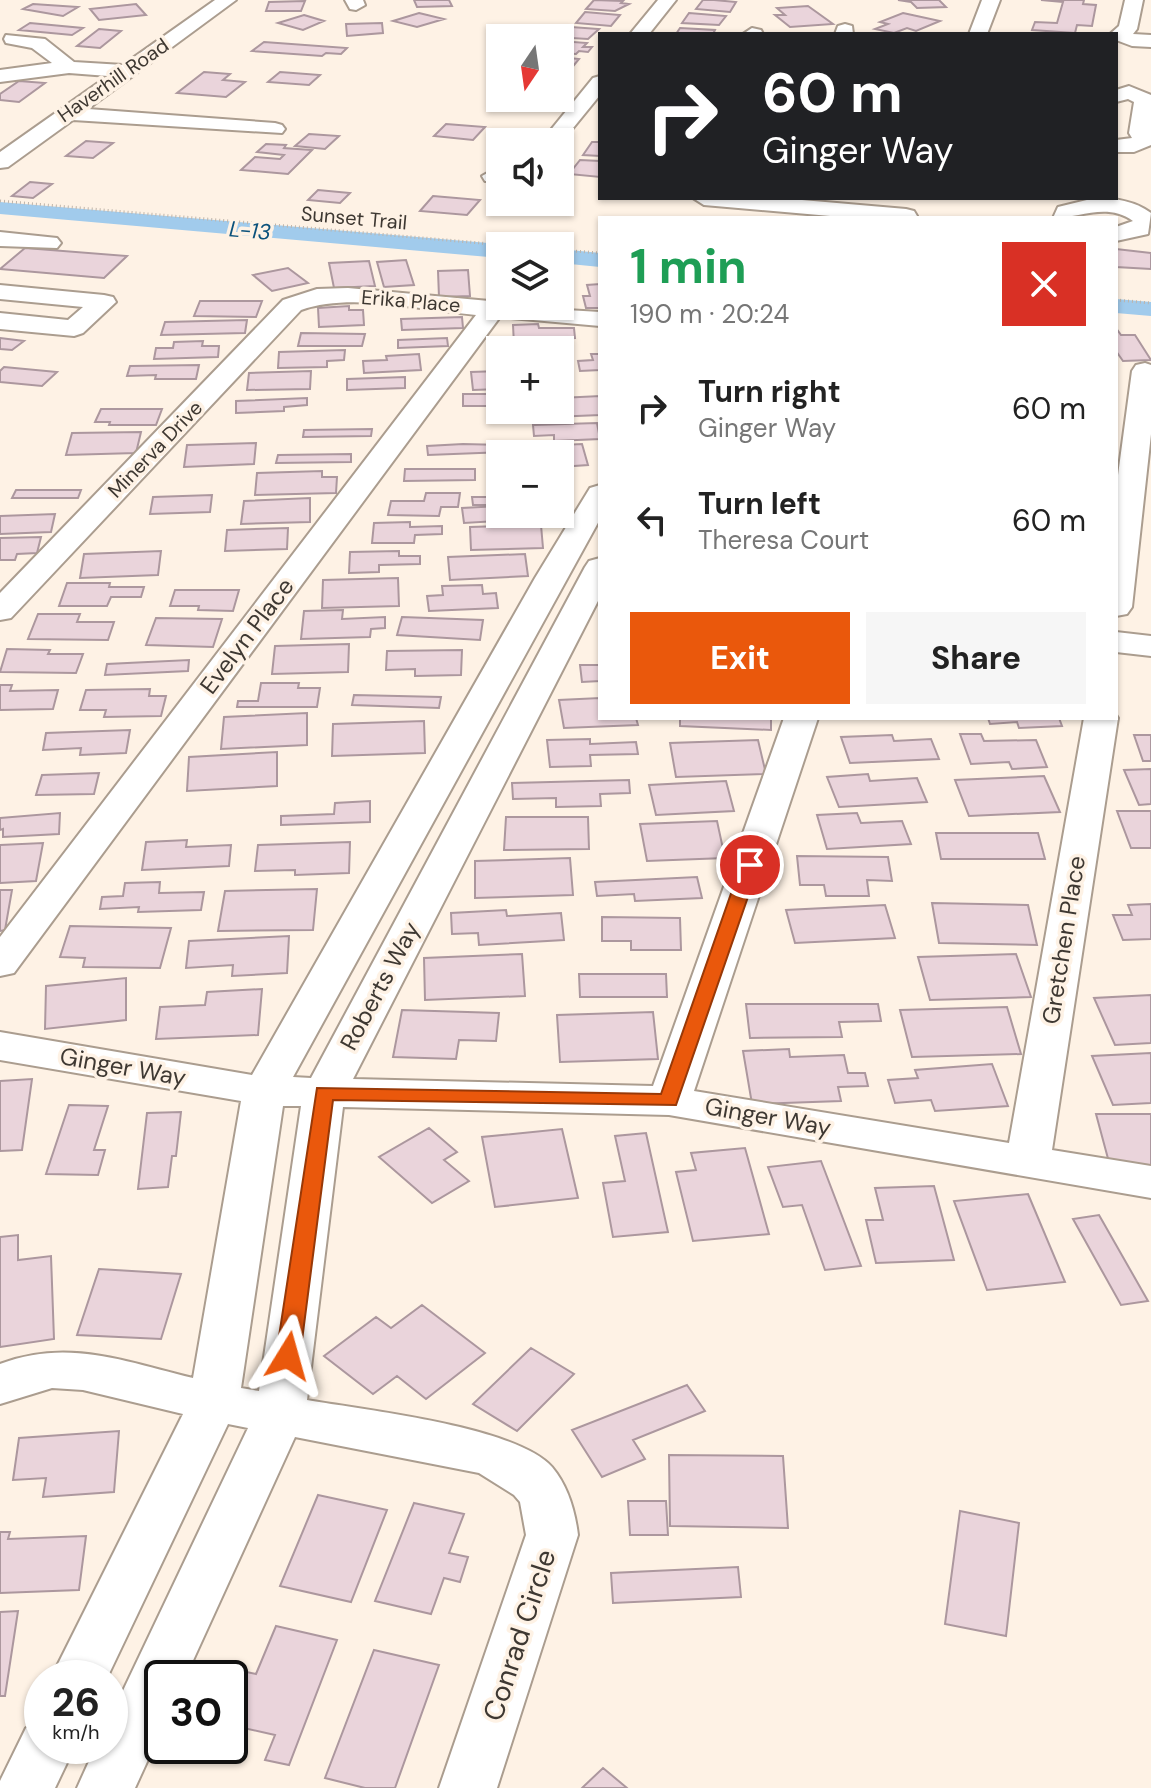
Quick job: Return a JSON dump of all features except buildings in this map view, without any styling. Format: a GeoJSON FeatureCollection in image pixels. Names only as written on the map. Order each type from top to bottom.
{"type":"FeatureCollection","features":[{"type":"Feature","properties":{"kind":"street","name":"Haverhill Road"},"geometry":{"type":"LineString","coordinates":[[5,154],[227,0]]}},
{"type":"Feature","properties":{"kind":"street"},"geometry":{"type":"LineString","coordinates":[[641,32],[667,0]]}},
{"type":"Feature","properties":{"kind":"street"},"geometry":{"type":"LineString","coordinates":[[979,32],[991,0]]}},
{"type":"Feature","properties":{"kind":"street"},"geometry":{"type":"LineString","coordinates":[[1134,0],[1128,29],[1119,34],[1143,45]]}},
{"type":"Feature","properties":{"kind":"street"},"geometry":{"type":"LineString","coordinates":[[13,39],[38,43],[69,67]]}},
{"type":"Feature","properties":{"kind":"street"},"geometry":{"type":"LineString","coordinates":[[0,76],[69,67],[126,71]]}},
{"type":"Feature","properties":{"kind":"street"},"geometry":{"type":"LineString","coordinates":[[562,128],[598,84]]}},
{"type":"Feature","properties":{"kind":"street"},"geometry":{"type":"LineString","coordinates":[[1118,148],[1134,146],[1146,139],[1139,133],[1144,99],[1126,89]]}},
{"type":"Feature","properties":{"kind":"street"},"geometry":{"type":"LineString","coordinates":[[67,113],[275,129]]}},
{"type":"Feature","properties":{"kind":"street"},"geometry":{"type":"LineString","coordinates":[[735,200],[908,211]]}},
{"type":"Feature","properties":{"kind":"street"},"geometry":{"type":"LineString","coordinates":[[1065,216],[1073,208],[1108,202],[1132,211],[1145,220],[1140,229],[1118,234]]}},
{"type":"Feature","properties":{"kind":"street"},"geometry":{"type":"LineString","coordinates":[[0,239],[49,243]]}},
{"type":"Feature","properties":{"kind":"street"},"geometry":{"type":"LineString","coordinates":[[12,293],[104,302],[74,328],[0,318],[12,293]]}},
{"type":"Feature","properties":{"kind":"street","name":"Erika Place"},"geometry":{"type":"LineString","coordinates":[[317,296],[348,295],[486,308]]}},
{"type":"Feature","properties":{"kind":"street","name":"Minerva Drive"},"geometry":{"type":"LineString","coordinates":[[0,611],[292,305],[317,296]]}},
{"type":"Feature","properties":{"kind":"street","name":"Erika Place"},"geometry":{"type":"LineString","coordinates":[[574,317],[598,319]]}},
{"type":"Feature","properties":{"kind":"street","name":"Evelyn Place"},"geometry":{"type":"LineString","coordinates":[[0,964],[486,318]]}},
{"type":"Feature","properties":{"kind":"street"},"geometry":{"type":"LineString","coordinates":[[1118,585],[1137,371]]}},
{"type":"Feature","properties":{"kind":"street","name":"Roberts Way"},"geometry":{"type":"LineString","coordinates":[[106,1788],[280,1414],[324,1093],[588,584],[598,509]]}},
{"type":"Feature","properties":{"kind":"street","name":"Roberts Way"},"geometry":{"type":"LineString","coordinates":[[88,1660],[214,1402],[264,1091],[588,584]]}},
{"type":"Feature","properties":{"kind":"street"},"geometry":{"type":"LineString","coordinates":[[1118,642],[1151,646]]}},
{"type":"Feature","properties":{"kind":"street"},"geometry":{"type":"LineString","coordinates":[[1118,663],[1151,667]]}},
{"type":"Feature","properties":{"kind":"street"},"geometry":{"type":"LineString","coordinates":[[669,1101],[800,720]]}},
{"type":"Feature","properties":{"kind":"street","name":"Gretchen Place"},"geometry":{"type":"LineString","coordinates":[[1028,1161],[1101,720]]}},
{"type":"Feature","properties":{"kind":"street","name":"Ginger Way"},"geometry":{"type":"LineString","coordinates":[[0,1046],[264,1091],[669,1101],[1151,1182]]}},
{"type":"Feature","properties":{"kind":"street","name":"Conrad Circle"},"geometry":{"type":"LineString","coordinates":[[0,1385],[20,1376],[52,1369],[83,1371],[214,1402],[481,1452],[512,1464],[535,1483],[549,1507],[552,1535],[468,1788]]}},
{"type":"Feature","properties":{"kind":"street"},"geometry":{"type":"LineString","coordinates":[[26,1788],[37,1764]]}},
{"type":"Feature","properties":{"kind":"path","name":"Sunset Trail"},"geometry":{"type":"LineString","coordinates":[[0,201],[486,243]]}},
{"type":"Feature","properties":{"kind":"path"},"geometry":{"type":"LineString","coordinates":[[574,251],[598,253]]}},
{"type":"Feature","properties":{"kind":"path"},"geometry":{"type":"LineString","coordinates":[[1118,300],[1151,303]]}},
{"type":"Feature","properties":{"kind":"waterway","name":"L-13"},"geometry":{"type":"LineString","coordinates":[[0,208],[486,250]]}},
{"type":"Feature","properties":{"kind":"waterway","name":"L-13"},"geometry":{"type":"LineString","coordinates":[[574,257],[598,260]]}},
{"type":"Feature","properties":{"kind":"waterway","name":"L-13"},"geometry":{"type":"LineString","coordinates":[[1118,306],[1151,309]]}},
{"type":"Feature","properties":{"kind":"route"},"geometry":{"type":"LineString","coordinates":[[288,1356],[324,1093],[669,1101],[750,865]]}}]}
